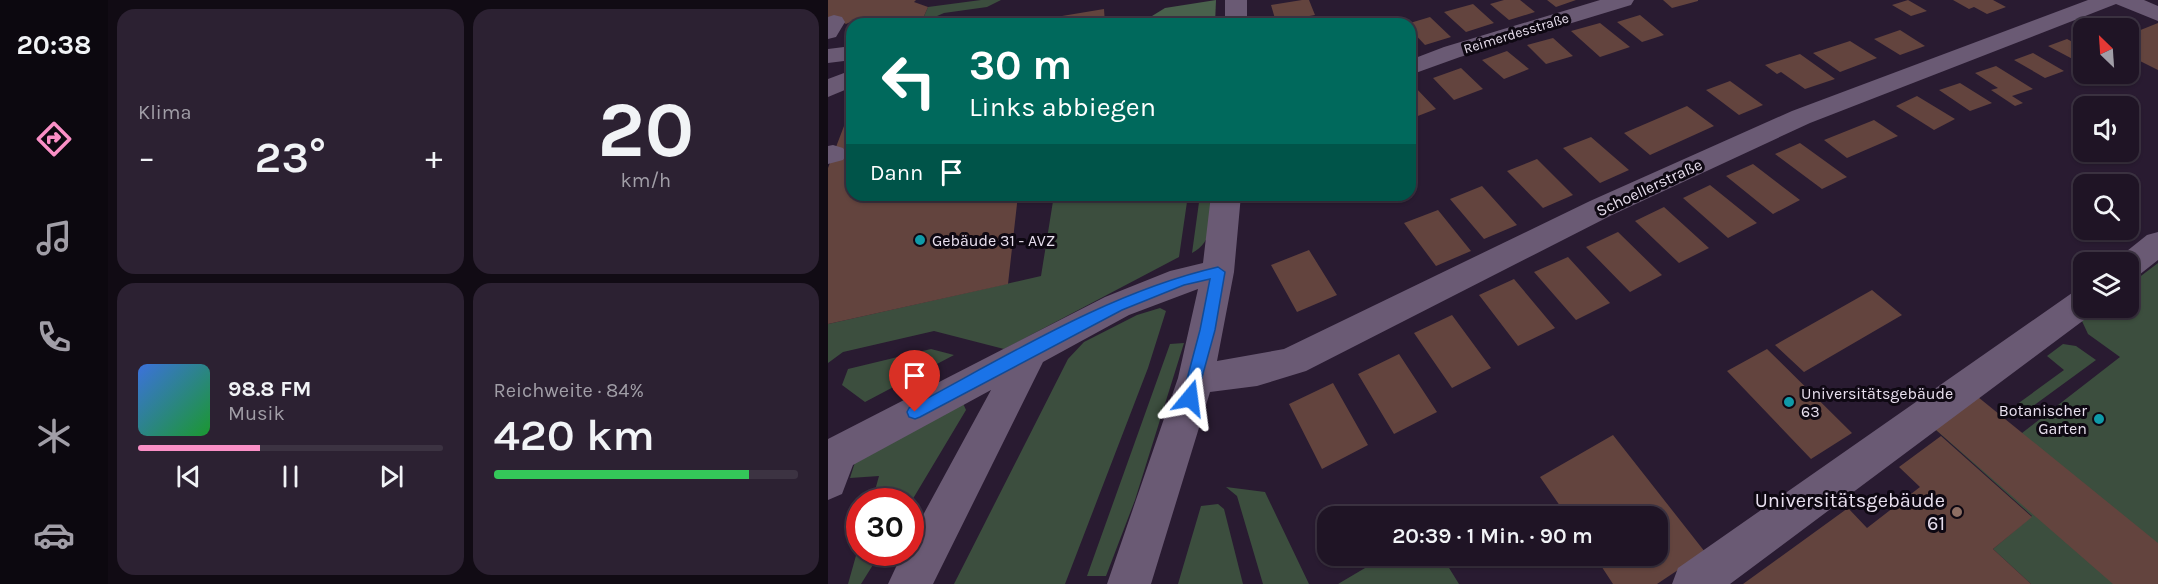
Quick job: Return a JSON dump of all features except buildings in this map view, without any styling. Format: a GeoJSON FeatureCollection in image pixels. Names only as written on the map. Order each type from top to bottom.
{"type":"FeatureCollection","features":[{"type":"Feature","properties":{"kind":"street"},"geometry":{"type":"LineString","coordinates":[[1236,0],[1236,18]]}},
{"type":"Feature","properties":{"kind":"street","name":"Reimerdesstraße"},"geometry":{"type":"LineString","coordinates":[[1416,66],[1623,0]]}},
{"type":"Feature","properties":{"kind":"street","name":"Schoellerstraße"},"geometry":{"type":"LineString","coordinates":[[1196,378],[1260,372],[1293,361],[1601,208],[1801,117],[2108,0]]}},
{"type":"Feature","properties":{"kind":"street"},"geometry":{"type":"LineString","coordinates":[[2125,0],[2158,14]]}},
{"type":"Feature","properties":{"kind":"street"},"geometry":{"type":"LineString","coordinates":[[828,56],[846,53]]}},
{"type":"Feature","properties":{"kind":"street"},"geometry":{"type":"LineString","coordinates":[[828,89],[846,80]]}},
{"type":"Feature","properties":{"kind":"street"},"geometry":{"type":"LineString","coordinates":[[828,100],[846,96]]}},
{"type":"Feature","properties":{"kind":"street"},"geometry":{"type":"LineString","coordinates":[[1129,584],[1158,501],[1196,378],[1218,272],[1226,201]]}},
{"type":"Feature","properties":{"kind":"street"},"geometry":{"type":"LineString","coordinates":[[2139,258],[2158,243]]}},
{"type":"Feature","properties":{"kind":"street"},"geometry":{"type":"LineString","coordinates":[[828,481],[837,454],[1031,350],[1150,291],[1218,272]]}},
{"type":"Feature","properties":{"kind":"street"},"geometry":{"type":"LineString","coordinates":[[1694,584],[2073,310]]}},
{"type":"Feature","properties":{"kind":"street"},"geometry":{"type":"LineString","coordinates":[[910,584],[1031,350]]}},
{"type":"Feature","properties":{"kind":"green space"},"geometry":{"type":"Polygon","coordinates":[[[981,0],[1001,0],[987,7],[923,18],[928,7],[981,0]]]}},
{"type":"Feature","properties":{"kind":"green space"},"geometry":{"type":"Polygon","coordinates":[[[1216,0],[1215,18],[1149,18],[1165,8],[1216,0]]]}},
{"type":"Feature","properties":{"kind":"green space"},"geometry":{"type":"Polygon","coordinates":[[[1053,201],[1187,201],[1179,257],[1004,349],[934,331],[843,352],[828,363],[828,324],[1041,276],[1053,201]]]}},
{"type":"Feature","properties":{"kind":"green space"},"geometry":{"type":"Polygon","coordinates":[[[1199,201],[1214,201],[1208,236],[1204,243],[1192,253],[1199,201]]]}},
{"type":"Feature","properties":{"kind":"green space","name":"Botanischer Garten"},"geometry":{"type":"Polygon","coordinates":[[[2158,263],[2158,584],[2031,584],[1993,549],[2032,516],[1935,429],[2022,433],[2120,357],[2088,334],[2081,319],[2139,318],[2139,277],[2158,263]]]}},
{"type":"Feature","properties":{"kind":"green space"},"geometry":{"type":"Polygon","coordinates":[[[1160,308],[1166,311],[1148,368],[1065,584],[954,584],[1068,359],[1084,342],[1137,315],[1160,308]]]}},
{"type":"Feature","properties":{"kind":"green space"},"geometry":{"type":"Polygon","coordinates":[[[1184,343],[1135,500],[1106,576],[1087,576],[1170,344],[1184,343]]]}},
{"type":"Feature","properties":{"kind":"green space"},"geometry":{"type":"Polygon","coordinates":[[[2063,344],[2076,346],[2096,360],[2025,412],[2016,405],[2064,370],[2047,356],[2063,344]]]}},
{"type":"Feature","properties":{"kind":"green space"},"geometry":{"type":"Polygon","coordinates":[[[931,349],[954,355],[865,402],[842,385],[848,369],[931,349]]]}},
{"type":"Feature","properties":{"kind":"green space"},"geometry":{"type":"Polygon","coordinates":[[[962,401],[966,410],[919,488],[876,488],[879,476],[850,478],[856,459],[962,401]]]}},
{"type":"Feature","properties":{"kind":"green space"},"geometry":{"type":"Polygon","coordinates":[[[1226,487],[1265,492],[1309,584],[1263,584],[1237,496],[1226,487]]]}},
{"type":"Feature","properties":{"kind":"green space"},"geometry":{"type":"Polygon","coordinates":[[[1218,504],[1224,509],[1243,584],[1178,584],[1201,506],[1218,504]]]}},
{"type":"Feature","properties":{"kind":"green space"},"geometry":{"type":"Polygon","coordinates":[[[853,566],[872,566],[861,584],[848,584],[853,566]]]}},
{"type":"Feature","properties":{"kind":"green space"},"geometry":{"type":"Polygon","coordinates":[[[1368,566],[1448,566],[1459,584],[1338,584],[1368,566]]]}},
{"type":"Feature","properties":{"kind":"place","name":"Gebäude 31 - AVZ"},"geometry":{"type":"Point","coordinates":[920,240]}},
{"type":"Feature","properties":{"kind":"place","name":"Universitätsgebäude 63"},"geometry":{"type":"Point","coordinates":[1789,402]}},
{"type":"Feature","properties":{"kind":"place","name":"Botanischer Garten"},"geometry":{"type":"Point","coordinates":[2099,419]}},
{"type":"Feature","properties":{"kind":"place","name":"Universitätsgebäude 61"},"geometry":{"type":"Point","coordinates":[1957,512]}},
{"type":"Feature","properties":{"kind":"route"},"geometry":{"type":"LineString","coordinates":[[915,412],[1117,306],[1182,280],[1218,272],[1208,330],[1190,398]]}}]}
